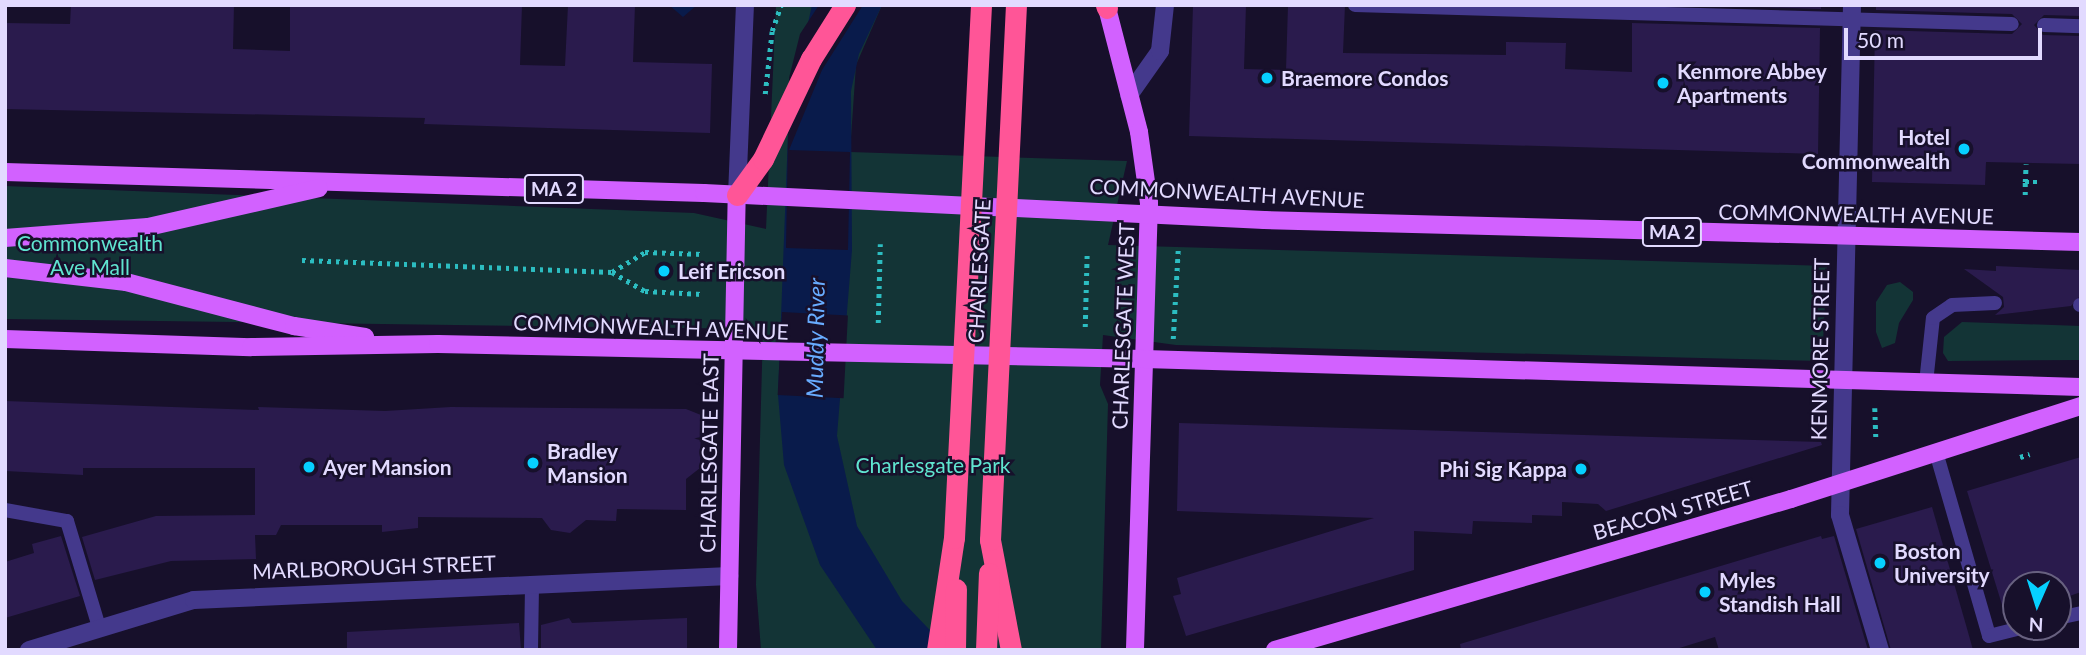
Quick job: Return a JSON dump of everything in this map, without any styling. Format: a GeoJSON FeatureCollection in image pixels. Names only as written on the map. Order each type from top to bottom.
{"type":"FeatureCollection","features":[{"type":"Feature","properties":{"kind":"highway"},"geometry":{"type":"LineString","coordinates":[[737,195],[771,142],[811,59],[845,5]]}},
{"type":"Feature","properties":{"kind":"highway","name":"CHARLESGATE"},"geometry":{"type":"LineString","coordinates":[[954,538],[981,5]]}},
{"type":"Feature","properties":{"kind":"highway","name":"CHARLESGATE"},"geometry":{"type":"LineString","coordinates":[[990,540],[1016,5]]}},
{"type":"Feature","properties":{"kind":"highway"},"geometry":{"type":"LineString","coordinates":[[937,650],[954,538]]}},
{"type":"Feature","properties":{"kind":"highway"},"geometry":{"type":"LineString","coordinates":[[954,538],[955,650]]}},
{"type":"Feature","properties":{"kind":"highway"},"geometry":{"type":"LineString","coordinates":[[986,650],[990,540]]}},
{"type":"Feature","properties":{"kind":"highway"},"geometry":{"type":"LineString","coordinates":[[990,540],[1011,650]]}},
{"type":"Feature","properties":{"kind":"main road","name":"CHARLESGATE WEST"},"geometry":{"type":"LineString","coordinates":[[1107,7],[1143,152],[1149,212],[1135,650]]}},
{"type":"Feature","properties":{"kind":"main road","name":"COMMONWEALTH AVENUE"},"geometry":{"type":"LineString","coordinates":[[5,172],[849,199],[1149,212],[1264,220],[2081,242]]}},
{"type":"Feature","properties":{"kind":"main road","name":"COMMONWEALTH AVENUE"},"geometry":{"type":"LineString","coordinates":[[5,238],[148,227],[317,188],[371,183]]}},
{"type":"Feature","properties":{"kind":"main road","name":"CHARLESGATE EAST"},"geometry":{"type":"LineString","coordinates":[[728,650],[737,195]]}},
{"type":"Feature","properties":{"kind":"main road","name":"COMMONWEALTH AVENUE"},"geometry":{"type":"LineString","coordinates":[[5,268],[126,282],[294,326],[438,344]]}},
{"type":"Feature","properties":{"kind":"main road","name":"COMMONWEALTH AVENUE"},"geometry":{"type":"LineString","coordinates":[[5,339],[251,347],[438,344],[734,354],[1144,359],[2081,387]]}},
{"type":"Feature","properties":{"kind":"main road","name":"BEACON STREET"},"geometry":{"type":"LineString","coordinates":[[1275,650],[1840,483],[2081,406]]}},
{"type":"Feature","properties":{"kind":"street","name":"CHARLESGATE EAST"},"geometry":{"type":"LineString","coordinates":[[737,195],[745,5]]}},
{"type":"Feature","properties":{"kind":"street"},"geometry":{"type":"LineString","coordinates":[[1129,95],[1160,51],[1165,5]]}},
{"type":"Feature","properties":{"kind":"street","name":"KENMORE STREET"},"geometry":{"type":"LineString","coordinates":[[1851,12],[1840,515],[1880,650]]}},
{"type":"Feature","properties":{"kind":"street","name":"MARLBOROUGH STREET"},"geometry":{"type":"LineString","coordinates":[[29,650],[194,600],[729,576]]}},
{"type":"Feature","properties":{"kind":"lane"},"geometry":{"type":"LineString","coordinates":[[1355,5],[1851,12],[2012,24]]}},
{"type":"Feature","properties":{"kind":"lane"},"geometry":{"type":"LineString","coordinates":[[2043,25],[2081,26]]}},
{"type":"Feature","properties":{"kind":"lane"},"geometry":{"type":"LineString","coordinates":[[1926,383],[1933,318],[1952,305],[1995,303]]}},
{"type":"Feature","properties":{"kind":"lane"},"geometry":{"type":"LineString","coordinates":[[1936,452],[1989,636],[2002,633]]}},
{"type":"Feature","properties":{"kind":"lane"},"geometry":{"type":"LineString","coordinates":[[5,510],[67,521],[99,627]]}},
{"type":"Feature","properties":{"kind":"lane"},"geometry":{"type":"LineString","coordinates":[[531,650],[532,583]]}},
{"type":"Feature","properties":{"kind":"path"},"geometry":{"type":"LineString","coordinates":[[15,5],[24,5]]}},
{"type":"Feature","properties":{"kind":"path"},"geometry":{"type":"LineString","coordinates":[[2025,195],[2026,164]]}},
{"type":"Feature","properties":{"kind":"path"},"geometry":{"type":"LineString","coordinates":[[2025,182],[2039,182]]}},
{"type":"Feature","properties":{"kind":"path"},"geometry":{"type":"LineString","coordinates":[[878,323],[880,244]]}},
{"type":"Feature","properties":{"kind":"path"},"geometry":{"type":"LineString","coordinates":[[1175,345],[1178,250]]}},
{"type":"Feature","properties":{"kind":"path"},"geometry":{"type":"LineString","coordinates":[[1085,327],[1087,251]]}},
{"type":"Feature","properties":{"kind":"path"},"geometry":{"type":"LineString","coordinates":[[612,272],[645,252],[704,254]]}},
{"type":"Feature","properties":{"kind":"path"},"geometry":{"type":"LineString","coordinates":[[302,260],[612,272],[645,291],[702,294]]}},
{"type":"Feature","properties":{"kind":"path"},"geometry":{"type":"LineString","coordinates":[[1875,408],[1876,441]]}},
{"type":"Feature","properties":{"kind":"path"},"geometry":{"type":"LineString","coordinates":[[2020,457],[2030,454]]}},
{"type":"Feature","properties":{"kind":"green space"},"geometry":{"type":"Polygon","coordinates":[[[776,5],[882,5],[856,65],[850,152],[1127,161],[1108,245],[1827,266],[1822,361],[1176,345],[1103,335],[1100,385],[1108,404],[1101,650],[761,650],[756,585],[763,329],[5,319],[5,186],[694,213],[766,229],[776,5]]]}},
{"type":"Feature","properties":{"kind":"green space"},"geometry":{"type":"Polygon","coordinates":[[[1900,282],[1913,292],[1913,300],[1899,323],[1895,343],[1882,348],[1876,332],[1876,302],[1887,285],[1900,282]]]}},
{"type":"Feature","properties":{"kind":"green space"},"geometry":{"type":"Polygon","coordinates":[[[1962,322],[2081,326],[2081,360],[1948,361],[1943,353],[1944,337],[1962,322]]]}},
{"type":"Feature","properties":{"kind":"water"},"geometry":{"type":"Polygon","coordinates":[[[669,5],[697,5],[683,17],[669,5]]]}},
{"type":"Feature","properties":{"kind":"water","name":"Muddy River"},"geometry":{"type":"Polygon","coordinates":[[[812,5],[882,5],[859,54],[851,91],[852,250],[837,436],[857,526],[902,601],[949,650],[877,650],[820,565],[784,465],[778,395],[789,108],[812,5]]]}},
{"type":"Feature","properties":{"kind":"pier"},"geometry":{"type":"Polygon","coordinates":[[[819,5],[863,5],[822,70],[789,150],[850,152],[848,250],[786,248],[789,78],[800,34],[819,5]]]}},
{"type":"Feature","properties":{"kind":"pier"},"geometry":{"type":"Polygon","coordinates":[[[782,312],[848,315],[844,398],[778,395],[782,312]]]}},
{"type":"Feature","properties":{"kind":"building"},"geometry":{"type":"Polygon","coordinates":[[[71,5],[234,5],[233,49],[290,51],[290,5],[522,5],[520,65],[565,66],[568,5],[635,5],[633,62],[712,64],[710,133],[424,124],[425,118],[5,109],[5,23],[70,24],[71,5]]]}},
{"type":"Feature","properties":{"kind":"building"},"geometry":{"type":"Polygon","coordinates":[[[1193,5],[1246,5],[1244,69],[1286,70],[1288,5],[1345,5],[1343,53],[1506,55],[1506,42],[1566,43],[1565,69],[1632,72],[1632,23],[1820,28],[1818,154],[1189,136],[1193,5]]]}},
{"type":"Feature","properties":{"kind":"building"},"geometry":{"type":"Polygon","coordinates":[[[1697,5],[1821,5],[1821,9],[1697,5]]]}},
{"type":"Feature","properties":{"kind":"building","name":"Hotel Commonwealth"},"geometry":{"type":"Polygon","coordinates":[[[1876,5],[2081,5],[2081,16],[2044,15],[2034,25],[2043,35],[2081,36],[2081,164],[1986,162],[1985,185],[1872,182],[1875,30],[2012,34],[2022,24],[2012,14],[1876,10],[1876,5]]]}},
{"type":"Feature","properties":{"kind":"building"},"geometry":{"type":"Polygon","coordinates":[[[1996,266],[2081,270],[2081,295],[2071,306],[1995,315],[2004,307],[2003,297],[1964,269],[1996,271],[1996,266]]]}},
{"type":"Feature","properties":{"kind":"building"},"geometry":{"type":"Polygon","coordinates":[[[5,401],[259,410],[258,407],[385,411],[451,407],[686,409],[701,415],[700,468],[686,479],[686,510],[617,509],[616,521],[586,520],[570,533],[551,530],[542,518],[418,517],[418,528],[382,532],[382,525],[281,525],[276,535],[255,535],[256,559],[171,561],[95,580],[82,537],[156,516],[255,515],[255,468],[83,468],[83,475],[5,471],[5,401]]]}},
{"type":"Feature","properties":{"kind":"building"},"geometry":{"type":"Polygon","coordinates":[[[1179,423],[1821,442],[1822,445],[1606,511],[1598,504],[1562,502],[1562,516],[1532,515],[1532,523],[1473,521],[1472,534],[1414,531],[1414,570],[1186,636],[1173,596],[1181,594],[1177,578],[1374,518],[1177,511],[1179,423]]]}},
{"type":"Feature","properties":{"kind":"building"},"geometry":{"type":"Polygon","coordinates":[[[2081,457],[2081,592],[2072,595],[2072,571],[2002,571],[2002,605],[1967,491],[2081,457]]]}},
{"type":"Feature","properties":{"kind":"building"},"geometry":{"type":"Polygon","coordinates":[[[1932,507],[1973,650],[1891,650],[1856,529],[1932,507]]]}},
{"type":"Feature","properties":{"kind":"building"},"geometry":{"type":"Polygon","coordinates":[[[61,536],[80,596],[5,618],[5,562],[34,553],[32,544],[61,536]]]}},
{"type":"Feature","properties":{"kind":"building","name":"Myles Standish Hall"},"geometry":{"type":"Polygon","coordinates":[[[1821,536],[1822,539],[1834,536],[1868,650],[1719,650],[1715,637],[1673,650],[1461,650],[1460,644],[1821,536]]]}},
{"type":"Feature","properties":{"kind":"building"},"geometry":{"type":"Polygon","coordinates":[[[569,618],[572,623],[687,618],[687,650],[541,650],[541,625],[569,618]]]}},
{"type":"Feature","properties":{"kind":"building"},"geometry":{"type":"Polygon","coordinates":[[[519,623],[521,650],[347,650],[347,632],[519,623]]]}},
{"type":"Feature","properties":{"kind":"place","name":"Braemore Condos"},"geometry":{"type":"Point","coordinates":[1267,78]}},
{"type":"Feature","properties":{"kind":"place","name":"Kenmore Abbey Apartments"},"geometry":{"type":"Point","coordinates":[1663,83]}},
{"type":"Feature","properties":{"kind":"place","name":"Hotel Commonwealth"},"geometry":{"type":"Point","coordinates":[1964,149]}},
{"type":"Feature","properties":{"kind":"place","name":"Leif Ericson"},"geometry":{"type":"Point","coordinates":[664,271]}},
{"type":"Feature","properties":{"kind":"place","name":"Bradley Mansion"},"geometry":{"type":"Point","coordinates":[533,463]}},
{"type":"Feature","properties":{"kind":"place","name":"Ayer Mansion"},"geometry":{"type":"Point","coordinates":[309,467]}},
{"type":"Feature","properties":{"kind":"place","name":"Phi Sig Kappa"},"geometry":{"type":"Point","coordinates":[1581,469]}},
{"type":"Feature","properties":{"kind":"place","name":"Boston University"},"geometry":{"type":"Point","coordinates":[1880,563]}},
{"type":"Feature","properties":{"kind":"place","name":"Myles Standish Hall"},"geometry":{"type":"Point","coordinates":[1705,592]}},
{"type":"Feature","properties":{"kind":"park label","name":"Commonwealth Ave Mall"},"geometry":{"type":"Point","coordinates":[90,255]}},
{"type":"Feature","properties":{"kind":"park label","name":"Charlesgate Park"},"geometry":{"type":"Point","coordinates":[933,465]}}]}
